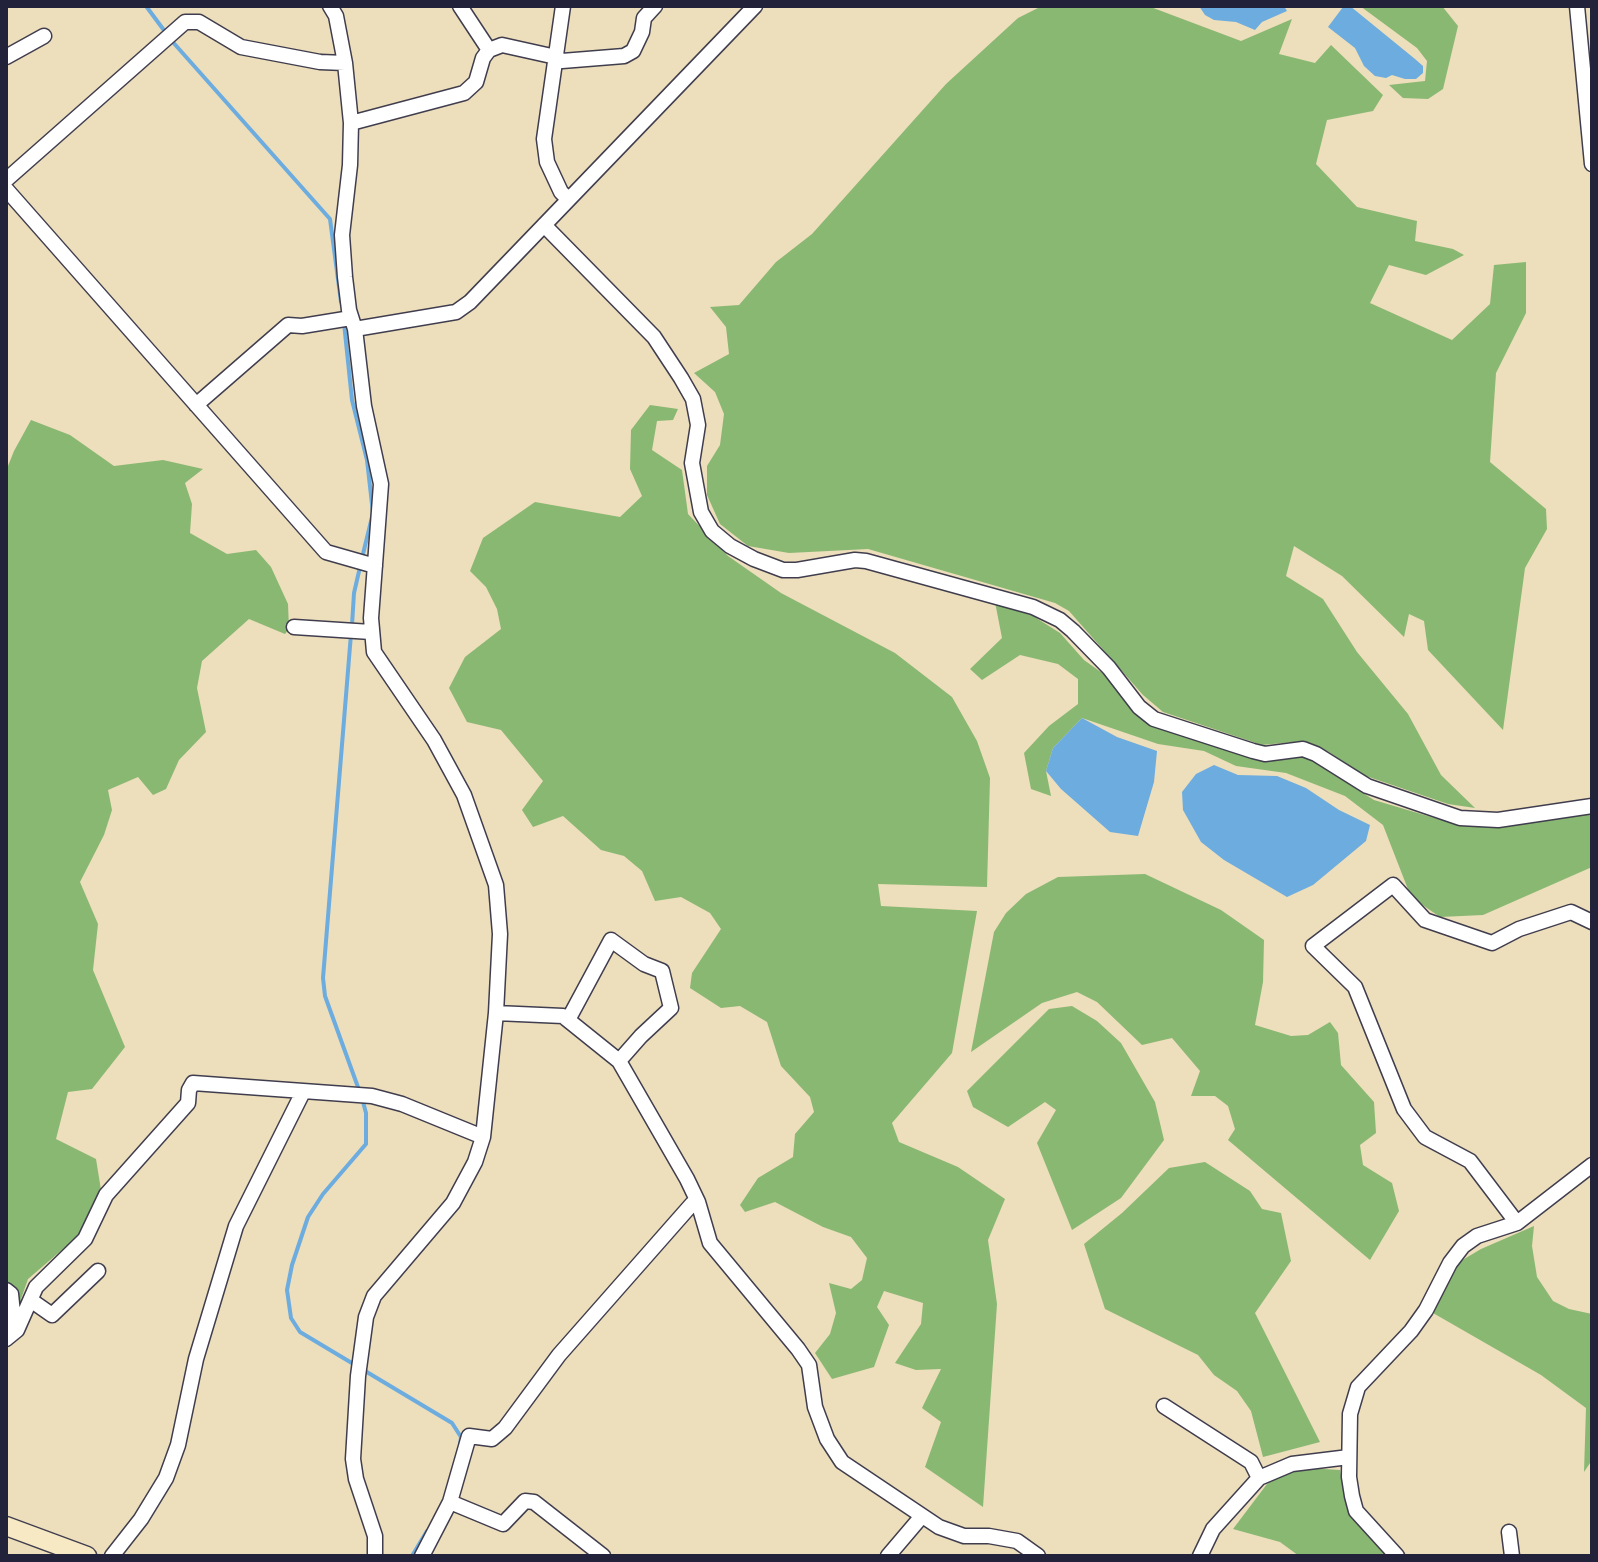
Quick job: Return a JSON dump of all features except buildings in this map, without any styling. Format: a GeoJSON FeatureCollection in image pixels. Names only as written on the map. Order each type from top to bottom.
{"type":"FeatureCollection","features":[{"type":"Feature","properties":{"kind":"main road"},"geometry":{"type":"LineString","coordinates":[[6,1526],[87,1556]]}},
{"type":"Feature","properties":{"kind":"street"},"geometry":{"type":"LineString","coordinates":[[330,6],[336,16],[345,63],[351,123],[342,235],[364,406],[381,484],[366,631],[374,652],[434,740],[464,795],[496,885],[500,934],[496,1013],[483,1137],[475,1162],[453,1203],[374,1296],[366,1317],[358,1376],[353,1459],[356,1479],[375,1536],[375,1556]]}},
{"type":"Feature","properties":{"kind":"street"},"geometry":{"type":"LineString","coordinates":[[460,6],[489,50]]}},
{"type":"Feature","properties":{"kind":"street"},"geometry":{"type":"LineString","coordinates":[[563,6],[544,139],[547,162],[561,192],[568,199]]}},
{"type":"Feature","properties":{"kind":"street"},"geometry":{"type":"LineString","coordinates":[[351,123],[464,93],[476,82],[483,58],[489,50],[502,45],[562,61],[624,56],[633,51],[642,32],[644,18],[655,6]]}},
{"type":"Feature","properties":{"kind":"street"},"geometry":{"type":"LineString","coordinates":[[1576,6],[1592,164]]}},
{"type":"Feature","properties":{"kind":"street"},"geometry":{"type":"LineString","coordinates":[[196,405],[288,325],[353,324],[456,312],[470,302],[751,7]]}},
{"type":"Feature","properties":{"kind":"street"},"geometry":{"type":"LineString","coordinates":[[6,180],[185,22],[199,22],[241,47],[320,62],[345,63]]}},
{"type":"Feature","properties":{"kind":"street"},"geometry":{"type":"LineString","coordinates":[[6,57],[44,36]]}},
{"type":"Feature","properties":{"kind":"street"},"geometry":{"type":"LineString","coordinates":[[6,189],[326,552],[373,573]]}},
{"type":"Feature","properties":{"kind":"street"},"geometry":{"type":"LineString","coordinates":[[544,225],[654,337],[681,378],[693,399],[698,425],[692,463],[701,512],[712,531],[730,546],[783,570],[866,561],[1033,607],[1060,620],[1073,631],[1109,668],[1139,707],[1154,719],[1265,754],[1303,749],[1367,786],[1460,818],[1498,820],[1592,806]]}},
{"type":"Feature","properties":{"kind":"street"},"geometry":{"type":"LineString","coordinates":[[294,627],[366,631]]}},
{"type":"Feature","properties":{"kind":"street"},"geometry":{"type":"LineString","coordinates":[[1517,1223],[1470,1161],[1425,1137],[1404,1109],[1355,987],[1313,946],[1393,885],[1425,920],[1492,943],[1519,929],[1571,912],[1592,922]]}},
{"type":"Feature","properties":{"kind":"street"},"geometry":{"type":"LineString","coordinates":[[568,1020],[611,940],[644,964],[662,971],[671,1008],[619,1061]]}},
{"type":"Feature","properties":{"kind":"street"},"geometry":{"type":"LineString","coordinates":[[496,1013],[563,1016],[619,1061],[698,1202],[710,1243],[809,1365],[815,1407],[827,1439],[842,1462],[939,1527],[964,1536],[1017,1541],[1038,1556]]}},
{"type":"Feature","properties":{"kind":"street"},"geometry":{"type":"LineString","coordinates":[[6,1339],[17,1330],[36,1287],[85,1239],[106,1195],[188,1103],[193,1083],[372,1096],[402,1104],[483,1137]]}},
{"type":"Feature","properties":{"kind":"street"},"geometry":{"type":"LineString","coordinates":[[112,1556],[141,1519],[166,1478],[178,1445],[196,1359],[236,1226],[303,1092]]}},
{"type":"Feature","properties":{"kind":"street"},"geometry":{"type":"LineString","coordinates":[[1397,1556],[1356,1511],[1349,1477],[1349,1457],[1350,1414],[1358,1387],[1411,1331],[1463,1246],[1477,1236],[1517,1223],[1592,1165]]}},
{"type":"Feature","properties":{"kind":"street"},"geometry":{"type":"LineString","coordinates":[[422,1556],[450,1502],[469,1436],[492,1439],[505,1428],[559,1355],[692,1204],[698,1202]]}},
{"type":"Feature","properties":{"kind":"street"},"geometry":{"type":"LineString","coordinates":[[32,1301],[52,1315],[98,1271]]}},
{"type":"Feature","properties":{"kind":"street"},"geometry":{"type":"LineString","coordinates":[[6,1290],[11,1294],[13,1313],[10,1328],[6,1331]]}},
{"type":"Feature","properties":{"kind":"street"},"geometry":{"type":"LineString","coordinates":[[1164,1406],[1251,1462],[1259,1478]]}},
{"type":"Feature","properties":{"kind":"street"},"geometry":{"type":"LineString","coordinates":[[1200,1556],[1213,1529],[1259,1478],[1292,1464],[1349,1457]]}},
{"type":"Feature","properties":{"kind":"street"},"geometry":{"type":"LineString","coordinates":[[450,1502],[503,1524],[525,1501],[534,1502],[603,1556]]}},
{"type":"Feature","properties":{"kind":"street"},"geometry":{"type":"LineString","coordinates":[[888,1556],[922,1516]]}},
{"type":"Feature","properties":{"kind":"street"},"geometry":{"type":"LineString","coordinates":[[1509,1532],[1512,1556]]}},
{"type":"Feature","properties":{"kind":"green space"},"geometry":{"type":"Polygon","coordinates":[[[1042,6],[1148,6],[1241,41],[1292,19],[1279,54],[1315,63],[1331,45],[1383,95],[1373,111],[1327,120],[1316,164],[1357,207],[1417,221],[1415,241],[1453,249],[1464,255],[1426,275],[1389,265],[1370,303],[1452,340],[1490,304],[1494,265],[1526,262],[1526,313],[1496,373],[1490,462],[1546,509],[1547,529],[1525,568],[1503,730],[1428,650],[1424,621],[1409,614],[1404,637],[1342,576],[1294,546],[1286,576],[1323,599],[1357,652],[1408,714],[1441,775],[1475,808],[1448,804],[1363,775],[1329,752],[1304,741],[1262,745],[1163,712],[1143,695],[1069,611],[1055,603],[868,549],[789,553],[748,546],[720,524],[707,495],[707,466],[720,445],[724,414],[715,392],[694,373],[729,354],[726,327],[710,307],[739,305],[776,262],[812,234],[946,84],[1018,18],[1042,6]]]}},
{"type":"Feature","properties":{"kind":"green space"},"geometry":{"type":"Polygon","coordinates":[[[1360,6],[1442,6],[1458,26],[1443,89],[1428,99],[1403,98],[1389,85],[1425,81],[1427,61],[1417,48],[1360,6]]]}},
{"type":"Feature","properties":{"kind":"green space"},"geometry":{"type":"Polygon","coordinates":[[[650,405],[678,409],[673,420],[657,421],[652,450],[682,470],[688,514],[728,556],[781,593],[895,653],[952,697],[977,741],[990,778],[987,887],[878,884],[881,906],[977,911],[952,1053],[892,1123],[899,1142],[958,1167],[1005,1199],[988,1240],[997,1304],[983,1507],[925,1467],[941,1422],[922,1408],[941,1369],[916,1370],[895,1363],[921,1324],[923,1303],[884,1291],[877,1307],[889,1325],[874,1367],[832,1379],[815,1353],[830,1334],[836,1313],[829,1283],[851,1289],[862,1280],[867,1258],[851,1237],[823,1227],[775,1202],[745,1212],[740,1205],[758,1178],[793,1157],[795,1134],[814,1112],[810,1097],[781,1066],[767,1022],[740,1006],[721,1008],[690,988],[692,973],[721,929],[710,913],[681,897],[655,901],[642,871],[624,856],[601,850],[563,816],[533,827],[522,810],[543,781],[501,730],[467,722],[449,688],[465,657],[501,629],[497,609],[486,587],[470,571],[483,538],[535,502],[620,517],[642,496],[630,469],[631,430],[650,405]]]}},
{"type":"Feature","properties":{"kind":"green space"},"geometry":{"type":"Polygon","coordinates":[[[31,420],[70,435],[114,466],[163,460],[203,469],[185,483],[192,504],[190,533],[227,554],[256,550],[271,567],[288,604],[289,629],[285,634],[249,619],[202,661],[197,688],[206,732],[179,760],[166,789],[153,795],[138,777],[108,790],[112,810],[104,835],[80,882],[98,924],[93,970],[125,1047],[92,1089],[68,1092],[56,1139],[96,1159],[101,1190],[77,1237],[28,1279],[20,1302],[6,1282],[6,471],[31,420]]]}},
{"type":"Feature","properties":{"kind":"green space"},"geometry":{"type":"Polygon","coordinates":[[[995,602],[1033,616],[1060,633],[1084,660],[1112,680],[1150,724],[1304,756],[1374,800],[1458,825],[1497,826],[1592,811],[1592,867],[1483,915],[1440,917],[1411,897],[1383,825],[1345,796],[1286,773],[1236,766],[1204,751],[1158,744],[1082,718],[1053,748],[1046,771],[1051,796],[1031,789],[1024,753],[1049,726],[1078,704],[1078,679],[1058,664],[1020,655],[982,680],[970,669],[1002,638],[995,602]]]}},
{"type":"Feature","properties":{"kind":"green space"},"geometry":{"type":"Polygon","coordinates":[[[1145,874],[1221,910],[1264,940],[1263,982],[1255,1025],[1291,1036],[1308,1035],[1330,1022],[1338,1033],[1341,1065],[1374,1102],[1376,1133],[1360,1145],[1363,1165],[1392,1183],[1399,1211],[1370,1260],[1228,1140],[1235,1129],[1228,1106],[1215,1096],[1191,1096],[1200,1071],[1172,1038],[1142,1045],[1097,1002],[1077,992],[1042,1003],[971,1052],[994,932],[1006,913],[1026,894],[1058,877],[1145,874]]]}},
{"type":"Feature","properties":{"kind":"green space"},"geometry":{"type":"Polygon","coordinates":[[[1072,1006],[1097,1021],[1121,1043],[1155,1102],[1164,1140],[1121,1198],[1072,1230],[1037,1143],[1056,1110],[1045,1102],[1008,1127],[973,1107],[967,1091],[1049,1009],[1072,1006]]]}},
{"type":"Feature","properties":{"kind":"green space"},"geometry":{"type":"Polygon","coordinates":[[[1205,1162],[1250,1191],[1262,1209],[1281,1213],[1291,1261],[1255,1313],[1320,1442],[1263,1457],[1251,1411],[1237,1391],[1214,1375],[1198,1355],[1105,1309],[1084,1244],[1169,1168],[1205,1162]]]}},
{"type":"Feature","properties":{"kind":"green space"},"geometry":{"type":"Polygon","coordinates":[[[1534,1226],[1532,1246],[1537,1277],[1553,1301],[1569,1309],[1592,1314],[1592,1460],[1584,1472],[1586,1408],[1541,1375],[1433,1313],[1459,1262],[1534,1226]]]}},
{"type":"Feature","properties":{"kind":"green space"},"geometry":{"type":"Polygon","coordinates":[[[1290,1467],[1340,1470],[1347,1509],[1389,1556],[1299,1556],[1280,1542],[1233,1529],[1267,1484],[1290,1467]]]}},
{"type":"Feature","properties":{"kind":"water"},"geometry":{"type":"Polygon","coordinates":[[[1199,6],[1284,6],[1287,11],[1262,22],[1255,30],[1236,22],[1214,20],[1205,15],[1199,6]]]}},
{"type":"Feature","properties":{"kind":"water"},"geometry":{"type":"Polygon","coordinates":[[[1350,6],[1423,66],[1423,73],[1416,79],[1392,75],[1386,78],[1375,76],[1364,66],[1355,48],[1328,27],[1343,7],[1350,6]]]}},
{"type":"Feature","properties":{"kind":"water"},"geometry":{"type":"Polygon","coordinates":[[[1082,718],[1117,737],[1157,751],[1154,782],[1138,836],[1110,832],[1061,789],[1046,771],[1053,748],[1082,718]]]}},
{"type":"Feature","properties":{"kind":"water"},"geometry":{"type":"Polygon","coordinates":[[[1214,765],[1238,775],[1277,776],[1306,788],[1339,810],[1370,825],[1366,841],[1313,885],[1287,897],[1224,860],[1201,842],[1183,810],[1182,792],[1196,774],[1214,765]]]}},
{"type":"Feature","properties":{"kind":"waterway"},"geometry":{"type":"LineString","coordinates":[[146,6],[166,33]]}},
{"type":"Feature","properties":{"kind":"waterway"},"geometry":{"type":"LineString","coordinates":[[171,40],[330,219],[341,302]]}},
{"type":"Feature","properties":{"kind":"waterway"},"geometry":{"type":"LineString","coordinates":[[344,323],[352,400],[367,460],[373,513],[362,558]]}},
{"type":"Feature","properties":{"kind":"waterway"},"geometry":{"type":"LineString","coordinates":[[352,625],[360,567]]}},
{"type":"Feature","properties":{"kind":"waterway"},"geometry":{"type":"LineString","coordinates":[[351,634],[323,978],[325,996],[359,1090]]}},
{"type":"Feature","properties":{"kind":"waterway"},"geometry":{"type":"LineString","coordinates":[[362,1098],[366,1113],[366,1144],[323,1194],[308,1217],[287,1290],[291,1318],[300,1332],[452,1423],[461,1437],[460,1445]]}},
{"type":"Feature","properties":{"kind":"waterway"},"geometry":{"type":"LineString","coordinates":[[412,1556],[427,1531]]}}]}
